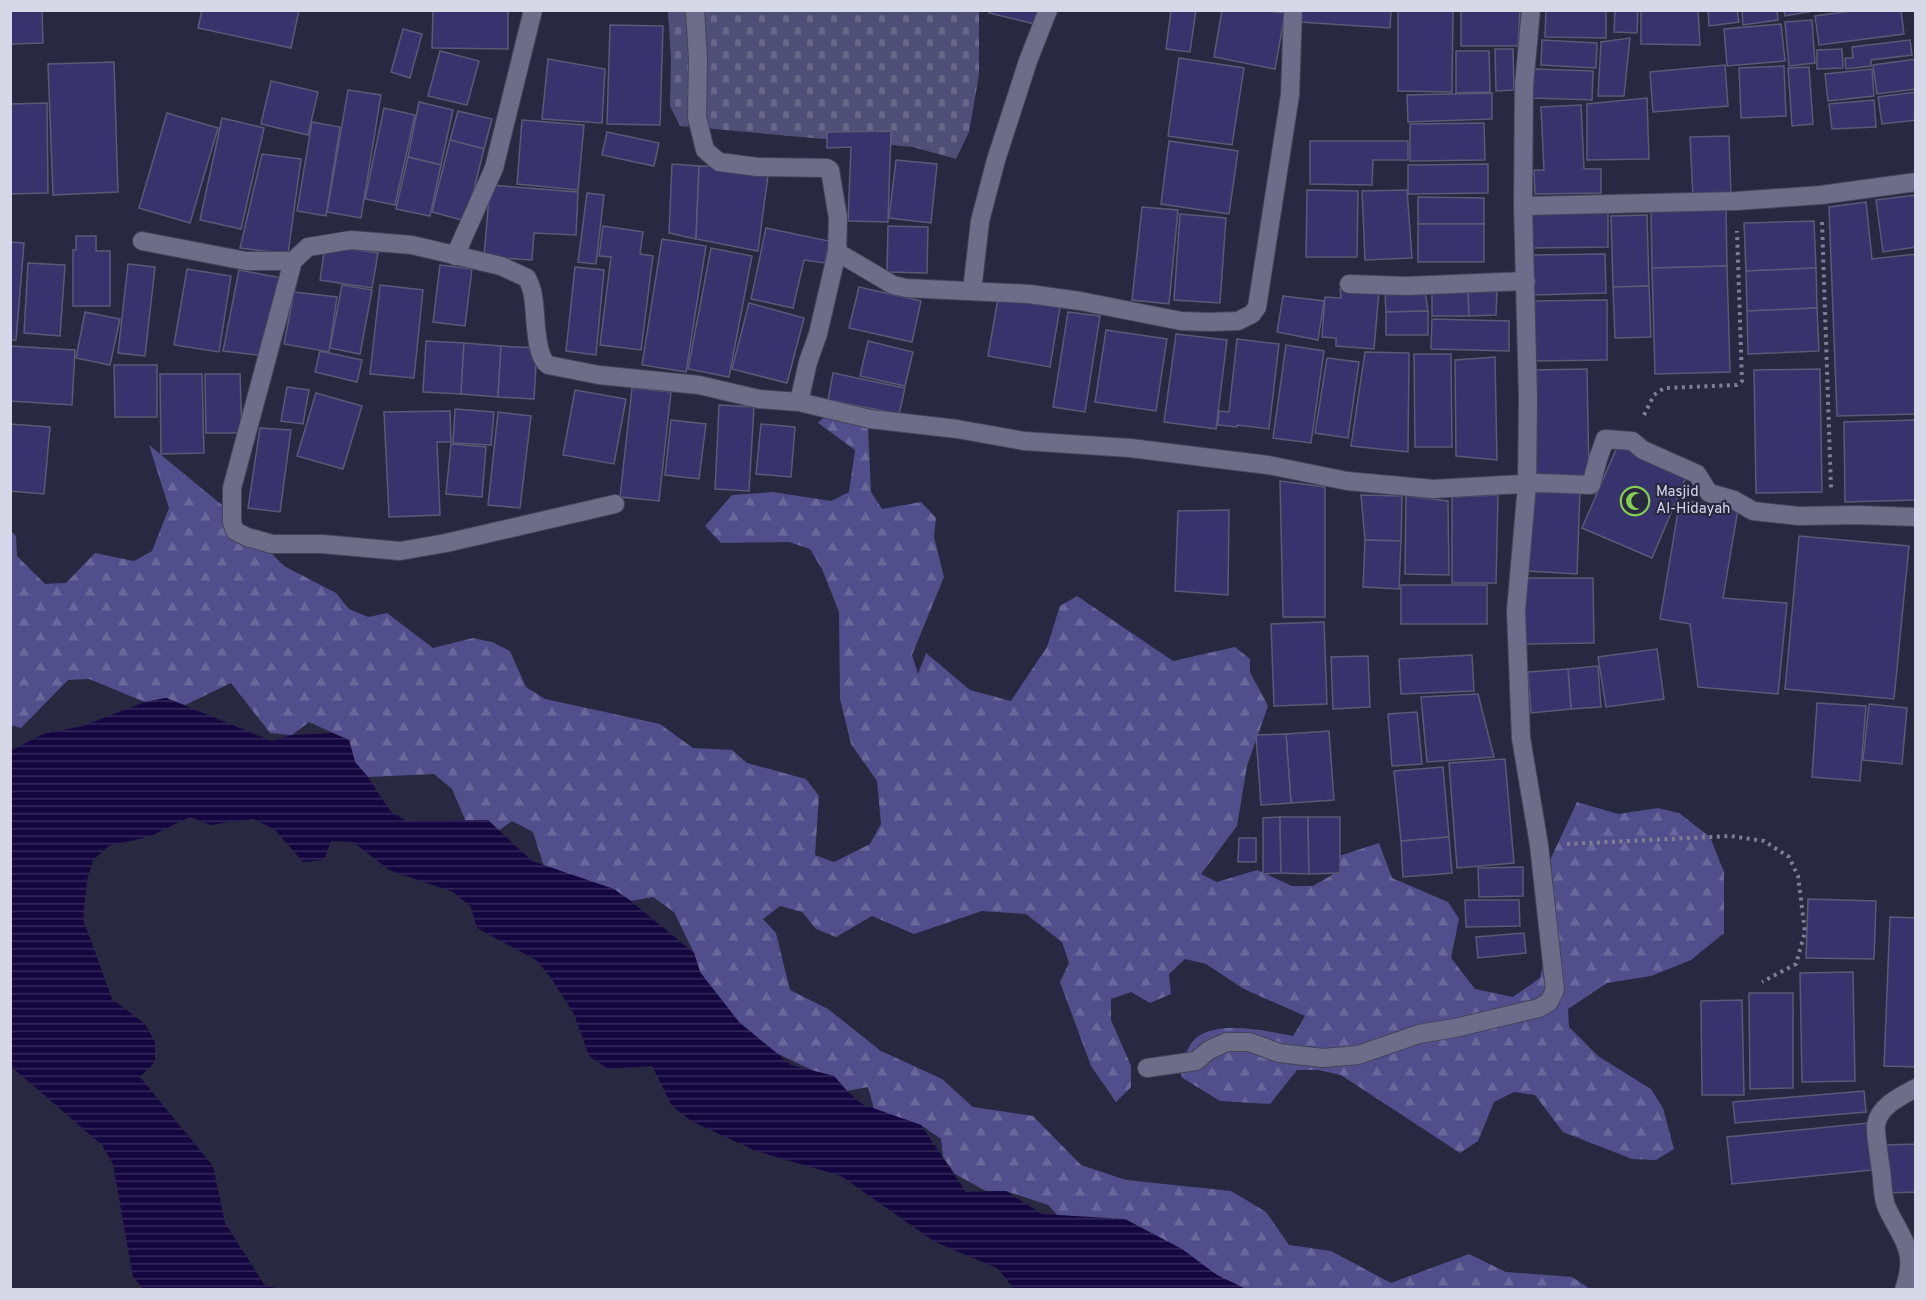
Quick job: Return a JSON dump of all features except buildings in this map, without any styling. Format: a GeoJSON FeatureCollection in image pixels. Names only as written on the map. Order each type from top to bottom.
{"type":"FeatureCollection","features":[{"type":"Feature","properties":{"kind":"street"},"geometry":{"type":"LineString","coordinates":[[455,256],[494,168],[533,10]]}},
{"type":"Feature","properties":{"kind":"street"},"geometry":{"type":"LineString","coordinates":[[695,10],[698,59],[697,117],[705,150],[719,162],[758,167],[827,168],[830,170],[838,218],[837,252],[799,402]]}},
{"type":"Feature","properties":{"kind":"street"},"geometry":{"type":"LineString","coordinates":[[972,291],[980,221],[996,160],[1028,61],[1048,10]]}},
{"type":"Feature","properties":{"kind":"street"},"geometry":{"type":"LineString","coordinates":[[837,252],[893,285],[906,288],[1029,294],[1070,299],[1181,321],[1238,321],[1252,314],[1257,307],[1290,95],[1293,10]]}},
{"type":"Feature","properties":{"kind":"street"},"geometry":{"type":"LineString","coordinates":[[1147,1068],[1196,1061],[1209,1050],[1227,1042],[1249,1042],[1279,1053],[1323,1058],[1358,1055],[1419,1034],[1516,1015],[1539,1008],[1549,1002],[1555,990],[1539,846],[1521,738],[1516,611],[1527,485],[1528,398],[1523,206],[1524,85],[1531,10]]}},
{"type":"Feature","properties":{"kind":"street"},"geometry":{"type":"LineString","coordinates":[[1523,206],[1736,201],[1821,195],[1916,182]]}},
{"type":"Feature","properties":{"kind":"street"},"geometry":{"type":"LineString","coordinates":[[615,504],[446,543],[400,551],[322,544],[272,544],[235,531],[232,522],[232,488],[292,261],[308,247],[351,240],[412,245],[501,266],[527,278],[533,292],[540,348],[544,362],[548,365],[599,375],[699,385],[759,399],[799,402],[870,419],[957,429],[1024,441],[1130,448],[1268,465],[1347,482],[1433,489],[1539,483],[1591,485],[1605,439],[1632,441],[1643,450],[1697,474],[1709,493],[1734,500],[1753,511],[1799,516],[1916,517]]}},
{"type":"Feature","properties":{"kind":"street"},"geometry":{"type":"LineString","coordinates":[[142,241],[246,261],[292,261]]}},
{"type":"Feature","properties":{"kind":"street"},"geometry":{"type":"LineString","coordinates":[[1349,284],[1450,285],[1526,281]]}},
{"type":"Feature","properties":{"kind":"street"},"geometry":{"type":"LineString","coordinates":[[1904,1290],[1909,1277],[1910,1253],[1903,1235],[1885,1205],[1876,1124],[1885,1108],[1898,1097],[1916,1088]]}},
{"type":"Feature","properties":{"kind":"path"},"geometry":{"type":"LineString","coordinates":[[1821,195],[1832,516]]}},
{"type":"Feature","properties":{"kind":"path"},"geometry":{"type":"LineString","coordinates":[[1632,441],[1654,394],[1664,388],[1737,385],[1742,381],[1736,201]]}},
{"type":"Feature","properties":{"kind":"path"},"geometry":{"type":"LineString","coordinates":[[1539,846],[1731,836],[1764,841],[1789,857],[1798,876],[1805,932],[1796,964],[1762,982]]}},
{"type":"Feature","properties":{"kind":"green space"},"geometry":{"type":"Polygon","coordinates":[[[668,11],[979,11],[979,75],[969,132],[956,159],[913,147],[680,126],[670,106],[671,59],[668,11]]]}},
{"type":"Feature","properties":{"kind":"green space"},"geometry":{"type":"Polygon","coordinates":[[[833,408],[868,428],[871,492],[882,509],[921,502],[936,518],[934,537],[944,577],[912,655],[918,674],[926,653],[970,690],[1011,701],[1047,647],[1060,606],[1077,596],[1173,661],[1235,647],[1250,659],[1250,672],[1268,706],[1247,766],[1237,826],[1201,874],[1217,882],[1257,870],[1292,886],[1313,886],[1332,875],[1339,856],[1379,843],[1392,878],[1448,902],[1459,919],[1451,958],[1475,989],[1513,997],[1540,978],[1545,956],[1546,869],[1577,802],[1618,814],[1658,808],[1679,813],[1710,837],[1724,872],[1724,933],[1691,960],[1651,976],[1607,983],[1568,1009],[1569,1027],[1598,1056],[1651,1089],[1663,1108],[1674,1149],[1656,1160],[1632,1159],[1563,1132],[1535,1095],[1514,1092],[1494,1102],[1478,1141],[1460,1153],[1341,1075],[1318,1070],[1297,1070],[1270,1104],[1220,1101],[1181,1077],[1187,1051],[1196,1038],[1217,1029],[1230,1028],[1293,1036],[1305,1016],[1244,989],[1206,964],[1185,959],[1169,974],[1171,994],[1150,1003],[1131,992],[1111,999],[1111,1020],[1131,1066],[1131,1087],[1116,1102],[1091,1066],[1060,982],[1069,963],[1062,942],[1026,914],[982,911],[914,934],[872,916],[836,937],[816,929],[802,912],[780,906],[763,919],[776,933],[790,990],[828,1009],[881,1051],[942,1079],[973,1107],[1033,1116],[1081,1165],[1126,1180],[1231,1191],[1266,1212],[1289,1245],[1331,1251],[1391,1283],[1469,1254],[1506,1272],[1572,1277],[1590,1289],[1236,1289],[1063,1221],[1048,1205],[1006,1191],[986,1191],[955,1174],[943,1157],[941,1139],[921,1125],[874,1109],[868,1087],[847,1091],[834,1076],[814,1071],[757,1044],[714,1014],[694,953],[674,912],[653,897],[631,901],[547,876],[533,832],[512,821],[491,836],[469,829],[452,789],[434,774],[368,777],[355,762],[349,740],[309,722],[292,735],[270,733],[231,683],[185,705],[166,698],[145,702],[89,679],[68,680],[21,728],[11,725],[10,530],[16,536],[17,556],[45,584],[66,583],[95,553],[134,561],[152,551],[169,508],[149,445],[228,510],[284,566],[336,593],[349,609],[368,617],[387,613],[433,648],[473,638],[492,642],[510,651],[526,687],[545,699],[660,724],[693,748],[732,750],[747,763],[806,779],[819,796],[815,855],[834,862],[870,844],[881,824],[877,781],[851,744],[840,699],[839,612],[822,569],[810,549],[789,542],[721,543],[705,526],[732,495],[773,492],[831,501],[849,492],[855,450],[818,423],[833,408]]]}},
{"type":"Feature","properties":{"kind":"shaded area"},"geometry":{"type":"Polygon","coordinates":[[[166,698],[272,741],[292,735],[332,733],[349,740],[355,762],[391,812],[407,821],[488,820],[532,861],[614,889],[631,901],[694,953],[700,972],[739,1022],[791,1065],[834,1076],[862,1104],[921,1125],[966,1192],[1006,1191],[1042,1214],[1125,1219],[1182,1249],[1217,1275],[1246,1289],[1013,1289],[997,1268],[935,1242],[841,1176],[756,1151],[691,1121],[672,1106],[652,1066],[608,1069],[589,1056],[574,1014],[551,978],[536,960],[477,928],[471,907],[453,892],[389,870],[353,842],[331,841],[324,860],[303,862],[274,829],[253,819],[211,825],[190,817],[151,836],[109,846],[93,860],[87,880],[83,919],[112,999],[145,1024],[155,1042],[155,1062],[140,1077],[213,1166],[225,1223],[264,1284],[279,1289],[143,1289],[133,1277],[113,1164],[102,1145],[15,1070],[11,1064],[10,751],[43,734],[83,726],[145,702],[166,698]]]}},
{"type":"Feature","properties":{"kind":"place","name":"Masjid Al-Hidayah"},"geometry":{"type":"Point","coordinates":[1635,501]}}]}
